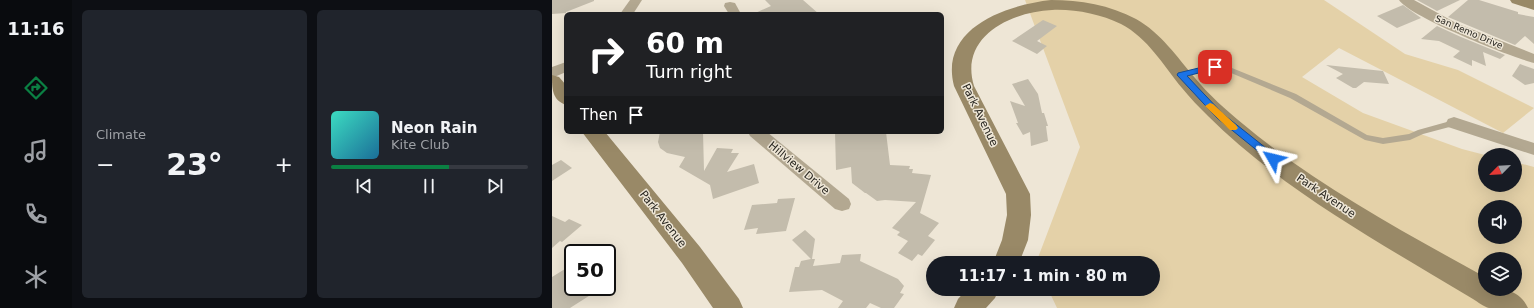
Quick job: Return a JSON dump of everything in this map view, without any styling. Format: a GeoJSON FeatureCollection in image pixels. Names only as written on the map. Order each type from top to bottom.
{"type":"FeatureCollection","features":[{"type":"Feature","properties":{"kind":"main road"},"geometry":{"type":"LineString","coordinates":[[1518,0],[1534,5]]}},
{"type":"Feature","properties":{"kind":"main road","name":"Park Avenue"},"geometry":{"type":"LineString","coordinates":[[1008,256],[1017,228],[1019,215],[1018,194],[964,86],[961,72],[963,56],[968,44],[978,32],[990,23],[1049,3],[1098,10],[1116,15],[1131,23],[1148,35],[1181,75],[1220,116],[1248,140],[1341,207],[1514,308]]}},
{"type":"Feature","properties":{"kind":"main road"},"geometry":{"type":"LineString","coordinates":[[552,80],[564,95]]}},
{"type":"Feature","properties":{"kind":"main road","name":"Park Avenue"},"geometry":{"type":"LineString","coordinates":[[595,134],[694,259],[729,308]]}},
{"type":"Feature","properties":{"kind":"main road"},"geometry":{"type":"LineString","coordinates":[[968,308],[979,296]]}},
{"type":"Feature","properties":{"kind":"street"},"geometry":{"type":"LineString","coordinates":[[627,12],[636,0]]}},
{"type":"Feature","properties":{"kind":"street","name":"San Remo Drive"},"geometry":{"type":"LineString","coordinates":[[1406,0],[1419,10],[1534,59]]}},
{"type":"Feature","properties":{"kind":"street"},"geometry":{"type":"LineString","coordinates":[[552,73],[564,68]]}},
{"type":"Feature","properties":{"kind":"street"},"geometry":{"type":"LineString","coordinates":[[1454,123],[1534,149]]}},
{"type":"Feature","properties":{"kind":"street","name":"Hillview Drive"},"geometry":{"type":"LineString","coordinates":[[758,134],[842,204]]}},
{"type":"Feature","properties":{"kind":"lane"},"geometry":{"type":"LineString","coordinates":[[1181,75],[1215,67],[1225,68],[1293,96],[1364,137],[1383,141],[1410,137],[1421,132],[1454,123]]}},
{"type":"Feature","properties":{"kind":"shaded area"},"geometry":{"type":"Polygon","coordinates":[[[1025,0],[1324,0],[1405,54],[1458,70],[1534,108],[1503,133],[1339,48],[1302,77],[1363,113],[1462,149],[1478,153],[1478,192],[1522,192],[1522,164],[1534,167],[1534,308],[1057,308],[1051,296],[1160,296],[1160,256],[1039,256],[1080,147],[1025,0]]]}},
{"type":"Feature","properties":{"kind":"building"},"geometry":{"type":"Polygon","coordinates":[[[552,0],[594,0],[564,13],[552,14],[552,0]]]}},
{"type":"Feature","properties":{"kind":"building"},"geometry":{"type":"Polygon","coordinates":[[[765,0],[803,0],[817,12],[758,12],[771,6],[765,0]]]}},
{"type":"Feature","properties":{"kind":"building"},"geometry":{"type":"Polygon","coordinates":[[[1417,0],[1460,0],[1437,11],[1417,0]]]}},
{"type":"Feature","properties":{"kind":"building"},"geometry":{"type":"Polygon","coordinates":[[[1468,0],[1479,0],[1518,12],[1518,14],[1534,17],[1534,44],[1525,36],[1515,45],[1448,17],[1468,0]]]}},
{"type":"Feature","properties":{"kind":"building"},"geometry":{"type":"Polygon","coordinates":[[[1403,5],[1421,18],[1397,28],[1377,16],[1403,5]]]}},
{"type":"Feature","properties":{"kind":"building"},"geometry":{"type":"Polygon","coordinates":[[[1043,20],[1057,26],[1037,41],[1047,46],[1037,54],[1012,41],[1043,20]]]}},
{"type":"Feature","properties":{"kind":"building"},"geometry":{"type":"Polygon","coordinates":[[[1437,26],[1505,55],[1500,59],[1483,52],[1486,66],[1472,60],[1472,66],[1453,57],[1460,51],[1439,41],[1421,39],[1437,26]]]}},
{"type":"Feature","properties":{"kind":"building"},"geometry":{"type":"Polygon","coordinates":[[[1520,64],[1534,69],[1534,83],[1525,85],[1512,76],[1520,64]]]}},
{"type":"Feature","properties":{"kind":"building"},"geometry":{"type":"Polygon","coordinates":[[[1326,65],[1383,71],[1389,84],[1364,82],[1356,88],[1353,88],[1336,78],[1343,74],[1326,65]]]}},
{"type":"Feature","properties":{"kind":"building"},"geometry":{"type":"Polygon","coordinates":[[[1028,79],[1038,94],[1042,113],[1044,113],[1048,126],[1046,126],[1048,141],[1031,146],[1030,132],[1023,135],[1016,123],[1018,123],[1010,101],[1025,106],[1012,84],[1028,79]]]}},
{"type":"Feature","properties":{"kind":"building"},"geometry":{"type":"Polygon","coordinates":[[[660,134],[703,134],[704,171],[717,148],[733,149],[731,153],[739,153],[727,172],[754,164],[759,183],[713,199],[710,185],[679,167],[685,157],[667,153],[660,148],[658,142],[660,134]]]}},
{"type":"Feature","properties":{"kind":"building"},"geometry":{"type":"Polygon","coordinates":[[[835,134],[886,134],[890,165],[910,166],[909,169],[913,169],[912,173],[931,175],[920,213],[939,223],[928,236],[935,240],[922,256],[918,254],[912,261],[898,253],[908,241],[897,235],[900,232],[892,228],[916,202],[885,200],[877,201],[852,183],[851,167],[836,170],[835,134]]]}},
{"type":"Feature","properties":{"kind":"building"},"geometry":{"type":"Polygon","coordinates":[[[561,160],[572,168],[552,181],[552,165],[561,160]]]}},
{"type":"Feature","properties":{"kind":"building"},"geometry":{"type":"Polygon","coordinates":[[[795,198],[786,231],[756,234],[758,228],[744,230],[752,205],[777,203],[778,199],[795,198]]]}},
{"type":"Feature","properties":{"kind":"building"},"geometry":{"type":"Polygon","coordinates":[[[552,216],[565,222],[569,219],[582,225],[562,242],[560,241],[552,248],[552,216]]]}},
{"type":"Feature","properties":{"kind":"building"},"geometry":{"type":"Polygon","coordinates":[[[805,230],[815,239],[812,259],[815,259],[813,266],[840,263],[842,255],[861,254],[860,261],[898,279],[904,286],[900,293],[904,294],[894,308],[881,308],[870,303],[866,308],[838,308],[843,301],[822,290],[789,292],[795,267],[799,267],[801,261],[811,259],[792,240],[805,230]]]}},
{"type":"Feature","properties":{"kind":"building"},"geometry":{"type":"Polygon","coordinates":[[[564,270],[564,296],[589,296],[570,308],[552,308],[552,277],[564,270]]]}},
{"type":"Feature","properties":{"kind":"slow traffic"},"geometry":{"type":"LineString","coordinates":[[1210,106],[1233,128]]}},
{"type":"Feature","properties":{"kind":"route"},"geometry":{"type":"LineString","coordinates":[[1215,67],[1181,75],[1220,116],[1273,159]]}}]}
